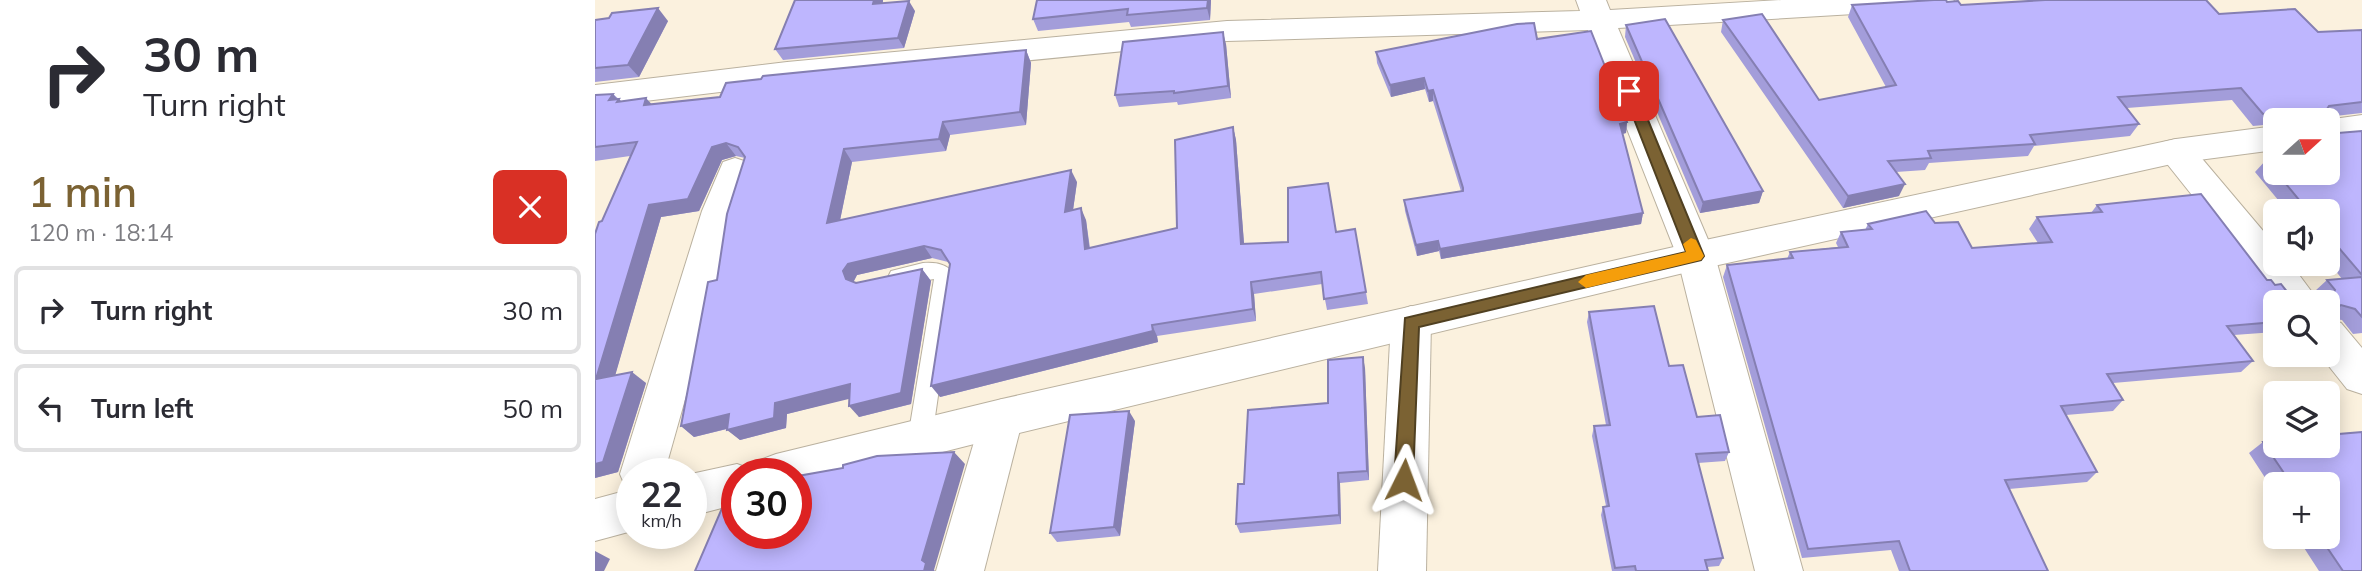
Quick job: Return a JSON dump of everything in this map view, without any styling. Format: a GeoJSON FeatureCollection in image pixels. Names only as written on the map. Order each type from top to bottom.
{"type":"FeatureCollection","features":[{"type":"Feature","properties":{"kind":"street"},"geometry":{"type":"LineString","coordinates":[[595,96],[787,73],[1227,31],[1596,10],[1939,0]]}},
{"type":"Feature","properties":{"kind":"street"},"geometry":{"type":"LineString","coordinates":[[1596,10],[1696,256],[1779,571]]}},
{"type":"Feature","properties":{"kind":"street"},"geometry":{"type":"LineString","coordinates":[[2340,129],[2362,127]]}},
{"type":"Feature","properties":{"kind":"street"},"geometry":{"type":"LineString","coordinates":[[812,465],[1696,256],[2176,151],[2263,140]]}},
{"type":"Feature","properties":{"kind":"street"},"geometry":{"type":"LineString","coordinates":[[2176,151],[2290,290]]}},
{"type":"Feature","properties":{"kind":"street"},"geometry":{"type":"LineString","coordinates":[[647,458],[720,211],[736,171]]}},
{"type":"Feature","properties":{"kind":"street"},"geometry":{"type":"LineString","coordinates":[[1402,571],[1411,322]]}},
{"type":"Feature","properties":{"kind":"street"},"geometry":{"type":"LineString","coordinates":[[2340,351],[2362,377]]}},
{"type":"Feature","properties":{"kind":"street"},"geometry":{"type":"LineString","coordinates":[[960,571],[1002,418]]}},
{"type":"Feature","properties":{"kind":"street"},"geometry":{"type":"LineString","coordinates":[[595,520],[616,514]]}},
{"type":"Feature","properties":{"kind":"lane"},"geometry":{"type":"LineString","coordinates":[[879,281],[933,269],[941,271],[944,276],[920,438]]}},
{"type":"Feature","properties":{"kind":"building"},"geometry":{"type":"Polygon","coordinates":[[[795,0],[874,0],[873,4],[909,1],[898,38],[775,49],[795,0]]]}},
{"type":"Feature","properties":{"kind":"building"},"geometry":{"type":"Polygon","coordinates":[[[1037,0],[1208,0],[1207,8],[1127,15],[1128,9],[1033,19],[1037,0]]]}},
{"type":"Feature","properties":{"kind":"building"},"geometry":{"type":"Polygon","coordinates":[[[1934,0],[1958,1],[1961,5],[2045,0],[2206,0],[2219,14],[2295,9],[2318,32],[2362,30],[2362,102],[2328,108],[2263,108],[2263,114],[2241,88],[2118,97],[2139,124],[2030,135],[2035,144],[1928,151],[1931,158],[1888,161],[1905,184],[1848,196],[1723,20],[1762,14],[1819,100],[1896,85],[1852,5],[1934,0]]]}},
{"type":"Feature","properties":{"kind":"building"},"geometry":{"type":"Polygon","coordinates":[[[658,8],[628,65],[595,68],[595,20],[609,18],[612,13],[658,8]]]}},
{"type":"Feature","properties":{"kind":"building"},"geometry":{"type":"Polygon","coordinates":[[[1665,19],[1763,191],[1703,202],[1626,25],[1665,19]]]}},
{"type":"Feature","properties":{"kind":"building"},"geometry":{"type":"Polygon","coordinates":[[[1534,23],[1537,39],[1591,31],[1627,122],[1620,124],[1643,213],[1440,249],[1438,241],[1416,245],[1404,200],[1463,191],[1463,188],[1433,90],[1428,91],[1424,78],[1390,85],[1376,52],[1534,23]]]}},
{"type":"Feature","properties":{"kind":"building"},"geometry":{"type":"Polygon","coordinates":[[[1223,32],[1228,86],[1174,93],[1115,95],[1123,42],[1223,32]]]}},
{"type":"Feature","properties":{"kind":"building"},"geometry":{"type":"Polygon","coordinates":[[[1026,50],[1020,112],[943,122],[939,139],[844,149],[827,223],[1071,170],[1065,212],[1081,208],[1085,249],[1177,228],[1175,140],[1233,127],[1241,244],[1288,242],[1288,188],[1328,183],[1336,232],[1355,229],[1366,292],[1324,299],[1321,272],[1251,282],[1253,309],[1152,325],[1153,331],[931,386],[950,264],[941,250],[924,246],[848,264],[843,271],[846,279],[856,283],[922,269],[901,393],[849,406],[850,384],[775,403],[774,418],[727,430],[729,414],[681,426],[708,282],[717,280],[727,214],[745,157],[738,147],[726,143],[712,147],[688,199],[649,205],[596,379],[632,372],[603,462],[595,464],[595,234],[637,142],[595,147],[595,95],[613,94],[609,100],[619,99],[617,102],[646,98],[644,105],[720,97],[726,83],[761,79],[763,76],[1026,50]]]}},
{"type":"Feature","properties":{"kind":"building"},"geometry":{"type":"Polygon","coordinates":[[[2362,131],[2362,275],[2340,249],[2340,199],[2298,199],[2288,186],[2340,186],[2340,133],[2362,131]]]}},
{"type":"Feature","properties":{"kind":"building"},"geometry":{"type":"Polygon","coordinates":[[[2201,194],[2263,276],[2275,285],[2281,284],[2286,290],[2263,290],[2263,323],[2227,326],[2253,361],[2107,374],[2123,400],[2061,406],[2097,472],[2005,480],[2048,571],[1910,571],[1899,541],[1808,549],[1727,265],[1793,258],[1790,252],[1848,247],[1841,232],[1872,229],[1868,224],[1926,211],[1935,223],[1958,222],[1972,248],[2052,242],[2037,217],[2102,212],[2097,205],[2201,194]]]}},
{"type":"Feature","properties":{"kind":"building"},"geometry":{"type":"Polygon","coordinates":[[[2362,277],[2362,317],[2355,309],[2341,305],[2340,290],[2335,290],[2327,280],[2362,277]]]}},
{"type":"Feature","properties":{"kind":"building"},"geometry":{"type":"Polygon","coordinates":[[[1654,306],[1669,366],[1683,365],[1697,417],[1720,415],[1729,452],[1696,454],[1723,558],[1705,560],[1708,571],[1636,571],[1635,566],[1615,568],[1603,507],[1609,506],[1594,426],[1610,425],[1589,312],[1654,306]]]}},
{"type":"Feature","properties":{"kind":"building"},"geometry":{"type":"Polygon","coordinates":[[[1363,357],[1367,471],[1338,473],[1339,515],[1236,524],[1238,484],[1244,484],[1248,410],[1328,403],[1328,360],[1363,357]]]}},
{"type":"Feature","properties":{"kind":"building"},"geometry":{"type":"Polygon","coordinates":[[[1129,411],[1114,527],[1050,533],[1070,415],[1129,411]]]}},
{"type":"Feature","properties":{"kind":"building"},"geometry":{"type":"Polygon","coordinates":[[[2362,432],[2362,571],[2343,571],[2328,549],[2340,549],[2340,472],[2283,472],[2274,458],[2340,458],[2340,434],[2362,432]]]}},
{"type":"Feature","properties":{"kind":"building"},"geometry":{"type":"Polygon","coordinates":[[[954,452],[922,560],[926,563],[924,571],[695,571],[704,549],[707,549],[721,511],[721,549],[812,549],[812,474],[843,468],[843,465],[877,456],[954,452]]]}},
{"type":"Feature","properties":{"kind":"slow traffic"},"geometry":{"type":"LineString","coordinates":[[1586,282],[1696,256],[1691,244]]}},
{"type":"Feature","properties":{"kind":"route"},"geometry":{"type":"LineString","coordinates":[[1404,480],[1411,322],[1696,256],[1629,91]]}}]}
